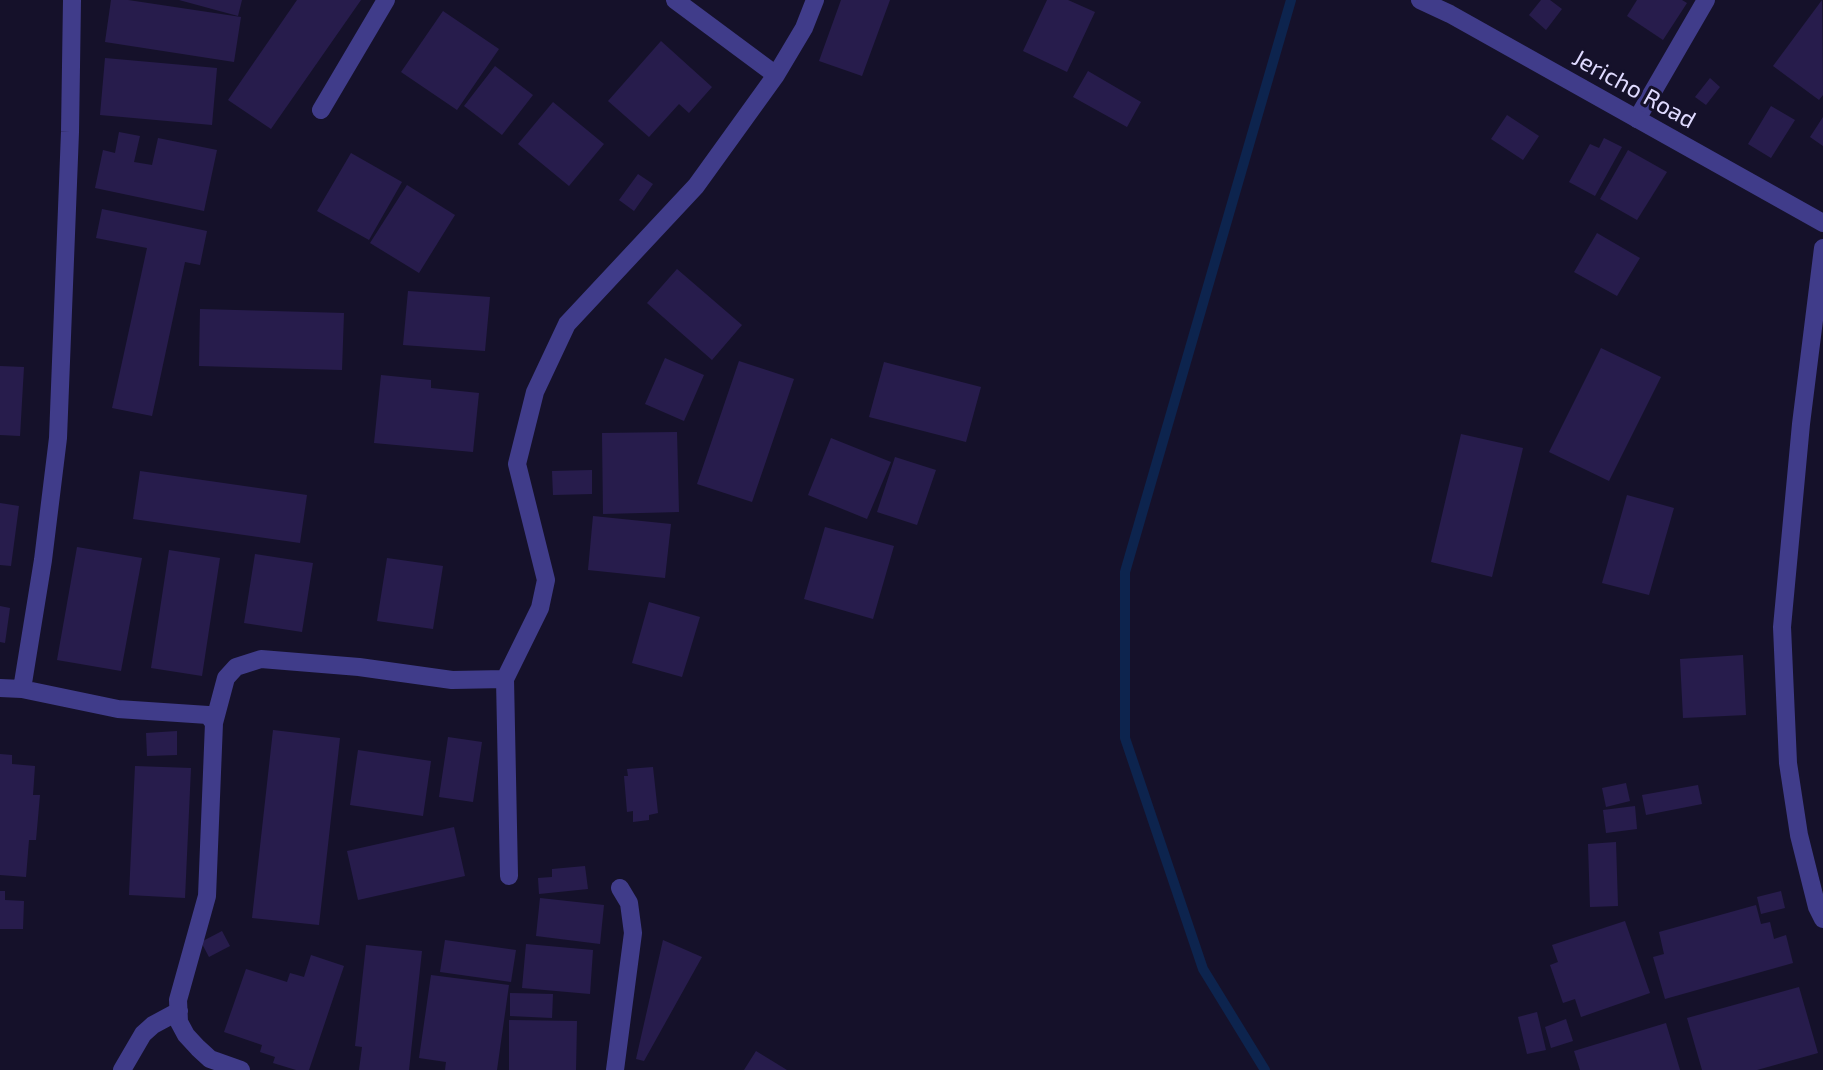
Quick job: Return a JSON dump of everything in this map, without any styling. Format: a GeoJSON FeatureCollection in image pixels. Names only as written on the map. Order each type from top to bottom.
{"type":"FeatureCollection","features":[{"type":"Feature","properties":{"kind":"street"},"geometry":{"type":"LineString","coordinates":[[22,689],[43,561],[58,438],[70,132],[72,0]]}},
{"type":"Feature","properties":{"kind":"street"},"geometry":{"type":"LineString","coordinates":[[321,110],[386,0]]}},
{"type":"Feature","properties":{"kind":"street"},"geometry":{"type":"LineString","coordinates":[[675,0],[776,75]]}},
{"type":"Feature","properties":{"kind":"street"},"geometry":{"type":"LineString","coordinates":[[509,876],[505,679],[540,608],[546,580],[517,464],[536,392],[567,324],[696,186],[776,75],[804,27],[815,0]]}},
{"type":"Feature","properties":{"kind":"street","name":"Jericho Road"},"geometry":{"type":"LineString","coordinates":[[1420,0],[1450,14],[1823,223]]}},
{"type":"Feature","properties":{"kind":"street"},"geometry":{"type":"LineString","coordinates":[[1637,119],[1706,0]]}},
{"type":"Feature","properties":{"kind":"street"},"geometry":{"type":"LineString","coordinates":[[1823,248],[1801,424],[1782,627],[1788,763],[1799,835],[1817,907],[1823,919]]}},
{"type":"Feature","properties":{"kind":"street"},"geometry":{"type":"LineString","coordinates":[[241,1070],[210,1059],[198,1048],[186,1035],[179,1022],[178,1011],[178,1000],[206,896],[214,723],[226,678],[236,667],[261,659],[359,667],[452,680],[505,679]]}},
{"type":"Feature","properties":{"kind":"street"},"geometry":{"type":"LineString","coordinates":[[0,688],[22,689],[118,709],[208,715],[214,723]]}},
{"type":"Feature","properties":{"kind":"street"},"geometry":{"type":"LineString","coordinates":[[615,1070],[633,933],[629,903],[620,888]]}},
{"type":"Feature","properties":{"kind":"street"},"geometry":{"type":"LineString","coordinates":[[122,1070],[144,1034],[153,1025],[178,1011]]}},
{"type":"Feature","properties":{"kind":"building"},"geometry":{"type":"Polygon","coordinates":[[[111,0],[128,0],[241,17],[234,62],[105,42],[111,0]]]}},
{"type":"Feature","properties":{"kind":"building"},"geometry":{"type":"Polygon","coordinates":[[[179,0],[242,0],[238,16],[179,0]]]}},
{"type":"Feature","properties":{"kind":"building"},"geometry":{"type":"Polygon","coordinates":[[[297,0],[361,0],[271,129],[228,100],[297,0]]]}},
{"type":"Feature","properties":{"kind":"building"},"geometry":{"type":"Polygon","coordinates":[[[841,0],[890,0],[862,76],[819,61],[841,0]]]}},
{"type":"Feature","properties":{"kind":"building"},"geometry":{"type":"Polygon","coordinates":[[[1047,0],[1068,0],[1095,12],[1067,72],[1023,51],[1047,0]]]}},
{"type":"Feature","properties":{"kind":"building"},"geometry":{"type":"Polygon","coordinates":[[[1541,0],[1550,0],[1562,9],[1546,30],[1529,15],[1541,0]]]}},
{"type":"Feature","properties":{"kind":"building"},"geometry":{"type":"Polygon","coordinates":[[[1637,0],[1682,0],[1687,3],[1663,40],[1627,16],[1637,0]]]}},
{"type":"Feature","properties":{"kind":"building"},"geometry":{"type":"Polygon","coordinates":[[[1822,0],[1823,95],[1819,100],[1773,66],[1822,0]]]}},
{"type":"Feature","properties":{"kind":"building"},"geometry":{"type":"Polygon","coordinates":[[[443,11],[499,49],[457,110],[401,72],[443,11]]]}},
{"type":"Feature","properties":{"kind":"building"},"geometry":{"type":"Polygon","coordinates":[[[661,41],[712,87],[689,113],[679,104],[649,137],[608,101],[661,41]]]}},
{"type":"Feature","properties":{"kind":"building"},"geometry":{"type":"Polygon","coordinates":[[[105,58],[217,68],[212,125],[100,115],[105,58]]]}},
{"type":"Feature","properties":{"kind":"building"},"geometry":{"type":"Polygon","coordinates":[[[495,66],[533,95],[502,135],[464,106],[495,66]]]}},
{"type":"Feature","properties":{"kind":"building"},"geometry":{"type":"Polygon","coordinates":[[[1088,71],[1141,102],[1127,127],[1073,97],[1088,71]]]}},
{"type":"Feature","properties":{"kind":"building"},"geometry":{"type":"Polygon","coordinates":[[[1710,78],[1720,87],[1706,105],[1695,97],[1710,78]]]}},
{"type":"Feature","properties":{"kind":"building"},"geometry":{"type":"Polygon","coordinates":[[[553,102],[604,144],[569,186],[518,144],[553,102]]]}},
{"type":"Feature","properties":{"kind":"building"},"geometry":{"type":"Polygon","coordinates":[[[1771,106],[1795,120],[1771,158],[1748,144],[1771,106]]]}},
{"type":"Feature","properties":{"kind":"building"},"geometry":{"type":"Polygon","coordinates":[[[1507,115],[1539,136],[1523,160],[1491,139],[1507,115]]]}},
{"type":"Feature","properties":{"kind":"building"},"geometry":{"type":"Polygon","coordinates":[[[1823,117],[1823,146],[1810,137],[1823,117]]]}},
{"type":"Feature","properties":{"kind":"building"},"geometry":{"type":"Polygon","coordinates":[[[119,132],[140,136],[134,162],[152,165],[158,138],[217,150],[204,211],[95,188],[103,150],[115,153],[119,132]]]}},
{"type":"Feature","properties":{"kind":"building"},"geometry":{"type":"Polygon","coordinates":[[[1604,138],[1622,147],[1595,196],[1569,182],[1590,144],[1599,148],[1604,138]]]}},
{"type":"Feature","properties":{"kind":"building"},"geometry":{"type":"Polygon","coordinates":[[[1628,150],[1667,172],[1637,220],[1600,199],[1628,150]]]}},
{"type":"Feature","properties":{"kind":"building"},"geometry":{"type":"Polygon","coordinates":[[[351,153],[402,182],[369,240],[317,211],[351,153]]]}},
{"type":"Feature","properties":{"kind":"building"},"geometry":{"type":"Polygon","coordinates":[[[638,174],[653,184],[634,211],[619,200],[638,174]]]}},
{"type":"Feature","properties":{"kind":"building"},"geometry":{"type":"Polygon","coordinates":[[[407,185],[455,215],[419,273],[370,243],[407,185]]]}},
{"type":"Feature","properties":{"kind":"building"},"geometry":{"type":"Polygon","coordinates":[[[102,209],[207,231],[200,265],[185,262],[152,416],[112,408],[147,248],[96,238],[102,209]]]}},
{"type":"Feature","properties":{"kind":"building"},"geometry":{"type":"Polygon","coordinates":[[[1597,233],[1640,258],[1617,296],[1574,272],[1597,233]]]}},
{"type":"Feature","properties":{"kind":"building"},"geometry":{"type":"Polygon","coordinates":[[[677,269],[742,325],[712,360],[647,303],[677,269]]]}},
{"type":"Feature","properties":{"kind":"building"},"geometry":{"type":"Polygon","coordinates":[[[408,291],[490,297],[485,351],[403,345],[408,291]]]}},
{"type":"Feature","properties":{"kind":"building"},"geometry":{"type":"Polygon","coordinates":[[[200,309],[344,313],[342,370],[199,366],[200,309]]]}},
{"type":"Feature","properties":{"kind":"building"},"geometry":{"type":"Polygon","coordinates":[[[1601,348],[1661,377],[1609,481],[1549,452],[1601,348]]]}},
{"type":"Feature","properties":{"kind":"building"},"geometry":{"type":"Polygon","coordinates":[[[665,358],[704,375],[684,421],[645,404],[665,358]]]}},
{"type":"Feature","properties":{"kind":"building"},"geometry":{"type":"Polygon","coordinates":[[[739,361],[794,379],[752,502],[697,484],[739,361]]]}},
{"type":"Feature","properties":{"kind":"building"},"geometry":{"type":"Polygon","coordinates":[[[884,362],[981,387],[966,442],[869,417],[884,362]]]}},
{"type":"Feature","properties":{"kind":"building"},"geometry":{"type":"Polygon","coordinates":[[[0,366],[24,367],[20,436],[0,435],[0,366]]]}},
{"type":"Feature","properties":{"kind":"building"},"geometry":{"type":"Polygon","coordinates":[[[381,375],[431,380],[431,388],[479,393],[473,452],[374,443],[381,375]]]}},
{"type":"Feature","properties":{"kind":"building"},"geometry":{"type":"Polygon","coordinates":[[[677,432],[679,512],[603,514],[602,433],[677,432]]]}},
{"type":"Feature","properties":{"kind":"building"},"geometry":{"type":"Polygon","coordinates":[[[1461,434],[1523,448],[1492,577],[1431,562],[1461,434]]]}},
{"type":"Feature","properties":{"kind":"building"},"geometry":{"type":"Polygon","coordinates":[[[831,438],[891,462],[867,519],[808,495],[831,438]]]}},
{"type":"Feature","properties":{"kind":"building"},"geometry":{"type":"Polygon","coordinates":[[[895,457],[936,470],[917,525],[877,512],[895,457]]]}},
{"type":"Feature","properties":{"kind":"building"},"geometry":{"type":"Polygon","coordinates":[[[592,470],[592,494],[553,495],[552,471],[592,470]]]}},
{"type":"Feature","properties":{"kind":"building"},"geometry":{"type":"Polygon","coordinates":[[[140,471],[307,495],[300,543],[133,519],[140,471]]]}},
{"type":"Feature","properties":{"kind":"building"},"geometry":{"type":"Polygon","coordinates":[[[1627,495],[1674,508],[1649,595],[1602,583],[1627,495]]]}},
{"type":"Feature","properties":{"kind":"building"},"geometry":{"type":"Polygon","coordinates":[[[0,503],[19,506],[11,566],[0,565],[0,503]]]}},
{"type":"Feature","properties":{"kind":"building"},"geometry":{"type":"Polygon","coordinates":[[[593,516],[671,524],[665,578],[588,570],[593,516]]]}},
{"type":"Feature","properties":{"kind":"building"},"geometry":{"type":"Polygon","coordinates":[[[825,527],[894,546],[873,619],[804,599],[825,527]]]}},
{"type":"Feature","properties":{"kind":"building"},"geometry":{"type":"Polygon","coordinates":[[[77,547],[142,558],[121,671],[57,660],[77,547]]]}},
{"type":"Feature","properties":{"kind":"building"},"geometry":{"type":"Polygon","coordinates":[[[169,550],[220,558],[202,676],[151,668],[169,550]]]}},
{"type":"Feature","properties":{"kind":"building"},"geometry":{"type":"Polygon","coordinates":[[[255,554],[313,563],[302,632],[244,623],[255,554]]]}},
{"type":"Feature","properties":{"kind":"building"},"geometry":{"type":"Polygon","coordinates":[[[387,558],[443,566],[433,629],[377,621],[387,558]]]}},
{"type":"Feature","properties":{"kind":"building"},"geometry":{"type":"Polygon","coordinates":[[[649,602],[700,617],[682,677],[632,663],[649,602]]]}},
{"type":"Feature","properties":{"kind":"building"},"geometry":{"type":"Polygon","coordinates":[[[0,606],[10,608],[5,643],[0,642],[0,606]]]}},
{"type":"Feature","properties":{"kind":"building"},"geometry":{"type":"Polygon","coordinates":[[[1743,655],[1746,715],[1683,718],[1680,659],[1743,655]]]}},
{"type":"Feature","properties":{"kind":"building"},"geometry":{"type":"Polygon","coordinates":[[[273,730],[340,738],[319,925],[252,918],[273,730]]]}},
{"type":"Feature","properties":{"kind":"building"},"geometry":{"type":"Polygon","coordinates":[[[177,731],[177,755],[147,756],[146,733],[177,731]]]}},
{"type":"Feature","properties":{"kind":"building"},"geometry":{"type":"Polygon","coordinates":[[[448,737],[482,742],[473,802],[439,797],[448,737]]]}},
{"type":"Feature","properties":{"kind":"building"},"geometry":{"type":"Polygon","coordinates":[[[358,750],[431,761],[423,816],[350,805],[358,750]]]}},
{"type":"Feature","properties":{"kind":"building"},"geometry":{"type":"Polygon","coordinates":[[[0,754],[12,755],[12,764],[35,766],[33,795],[40,795],[36,840],[29,840],[26,877],[0,875],[0,754]]]}},
{"type":"Feature","properties":{"kind":"building"},"geometry":{"type":"Polygon","coordinates":[[[135,766],[191,768],[185,898],[129,895],[135,766]]]}},
{"type":"Feature","properties":{"kind":"building"},"geometry":{"type":"Polygon","coordinates":[[[653,767],[658,813],[649,815],[649,820],[633,822],[633,811],[627,812],[624,776],[628,776],[627,769],[653,767]]]}},
{"type":"Feature","properties":{"kind":"building"},"geometry":{"type":"Polygon","coordinates":[[[1626,783],[1630,801],[1606,807],[1602,788],[1626,783]]]}},
{"type":"Feature","properties":{"kind":"building"},"geometry":{"type":"Polygon","coordinates":[[[1698,785],[1702,804],[1646,815],[1642,795],[1698,785]]]}},
{"type":"Feature","properties":{"kind":"building"},"geometry":{"type":"Polygon","coordinates":[[[1635,806],[1637,829],[1606,833],[1603,810],[1635,806]]]}},
{"type":"Feature","properties":{"kind":"building"},"geometry":{"type":"Polygon","coordinates":[[[454,827],[465,876],[358,900],[347,851],[454,827]]]}},
{"type":"Feature","properties":{"kind":"building"},"geometry":{"type":"Polygon","coordinates":[[[1616,842],[1618,906],[1590,907],[1588,844],[1616,842]]]}},
{"type":"Feature","properties":{"kind":"building"},"geometry":{"type":"Polygon","coordinates":[[[585,866],[588,889],[539,894],[538,878],[552,877],[552,869],[585,866]]]}},
{"type":"Feature","properties":{"kind":"building"},"geometry":{"type":"Polygon","coordinates":[[[0,891],[5,891],[5,900],[24,901],[23,929],[0,929],[0,891]]]}},
{"type":"Feature","properties":{"kind":"building"},"geometry":{"type":"Polygon","coordinates":[[[1781,891],[1785,908],[1761,914],[1757,897],[1781,891]]]}},
{"type":"Feature","properties":{"kind":"building"},"geometry":{"type":"Polygon","coordinates":[[[540,898],[604,905],[600,944],[536,936],[540,898]]]}},
{"type":"Feature","properties":{"kind":"building"},"geometry":{"type":"Polygon","coordinates":[[[1756,905],[1761,924],[1770,922],[1774,939],[1786,935],[1793,963],[1665,999],[1653,957],[1664,954],[1659,932],[1756,905]]]}},
{"type":"Feature","properties":{"kind":"building"},"geometry":{"type":"Polygon","coordinates":[[[1625,921],[1650,993],[1581,1017],[1575,999],[1563,1003],[1550,965],[1558,962],[1552,945],[1625,921]]]}},
{"type":"Feature","properties":{"kind":"building"},"geometry":{"type":"Polygon","coordinates":[[[222,931],[230,946],[209,957],[201,942],[222,931]]]}},
{"type":"Feature","properties":{"kind":"building"},"geometry":{"type":"Polygon","coordinates":[[[445,940],[516,950],[511,982],[440,972],[445,940]]]}},
{"type":"Feature","properties":{"kind":"building"},"geometry":{"type":"Polygon","coordinates":[[[663,940],[702,957],[644,1061],[636,1059],[663,940]]]}},
{"type":"Feature","properties":{"kind":"building"},"geometry":{"type":"Polygon","coordinates":[[[526,944],[593,950],[590,994],[522,988],[526,944]]]}},
{"type":"Feature","properties":{"kind":"building"},"geometry":{"type":"Polygon","coordinates":[[[366,945],[422,951],[409,1070],[359,1070],[362,1047],[355,1046],[366,945]]]}},
{"type":"Feature","properties":{"kind":"building"},"geometry":{"type":"Polygon","coordinates":[[[311,955],[344,966],[309,1070],[296,1070],[273,1063],[275,1057],[260,1052],[262,1045],[224,1032],[246,969],[287,982],[290,973],[304,977],[311,955]]]}},
{"type":"Feature","properties":{"kind":"building"},"geometry":{"type":"Polygon","coordinates":[[[431,975],[509,985],[497,1070],[445,1070],[446,1062],[419,1058],[431,975]]]}},
{"type":"Feature","properties":{"kind":"building"},"geometry":{"type":"Polygon","coordinates":[[[1799,987],[1818,1053],[1757,1070],[1702,1070],[1687,1018],[1799,987]]]}},
{"type":"Feature","properties":{"kind":"building"},"geometry":{"type":"Polygon","coordinates":[[[510,993],[553,994],[552,1018],[510,1016],[510,993]]]}},
{"type":"Feature","properties":{"kind":"building"},"geometry":{"type":"Polygon","coordinates":[[[1537,1012],[1546,1050],[1527,1054],[1518,1017],[1537,1012]]]}},
{"type":"Feature","properties":{"kind":"building"},"geometry":{"type":"Polygon","coordinates":[[[1566,1019],[1573,1041],[1551,1048],[1545,1027],[1566,1019]]]}},
{"type":"Feature","properties":{"kind":"building"},"geometry":{"type":"Polygon","coordinates":[[[509,1020],[577,1021],[576,1070],[509,1070],[509,1020]]]}},
{"type":"Feature","properties":{"kind":"building"},"geometry":{"type":"Polygon","coordinates":[[[1666,1023],[1680,1070],[1580,1070],[1574,1051],[1666,1023]]]}},
{"type":"Feature","properties":{"kind":"building"},"geometry":{"type":"Polygon","coordinates":[[[756,1051],[787,1070],[744,1070],[756,1051]]]}},
{"type":"Feature","properties":{"kind":"waterway"},"geometry":{"type":"LineString","coordinates":[[1265,1070],[1203,969],[1125,738],[1125,572],[1291,0]]}}]}
